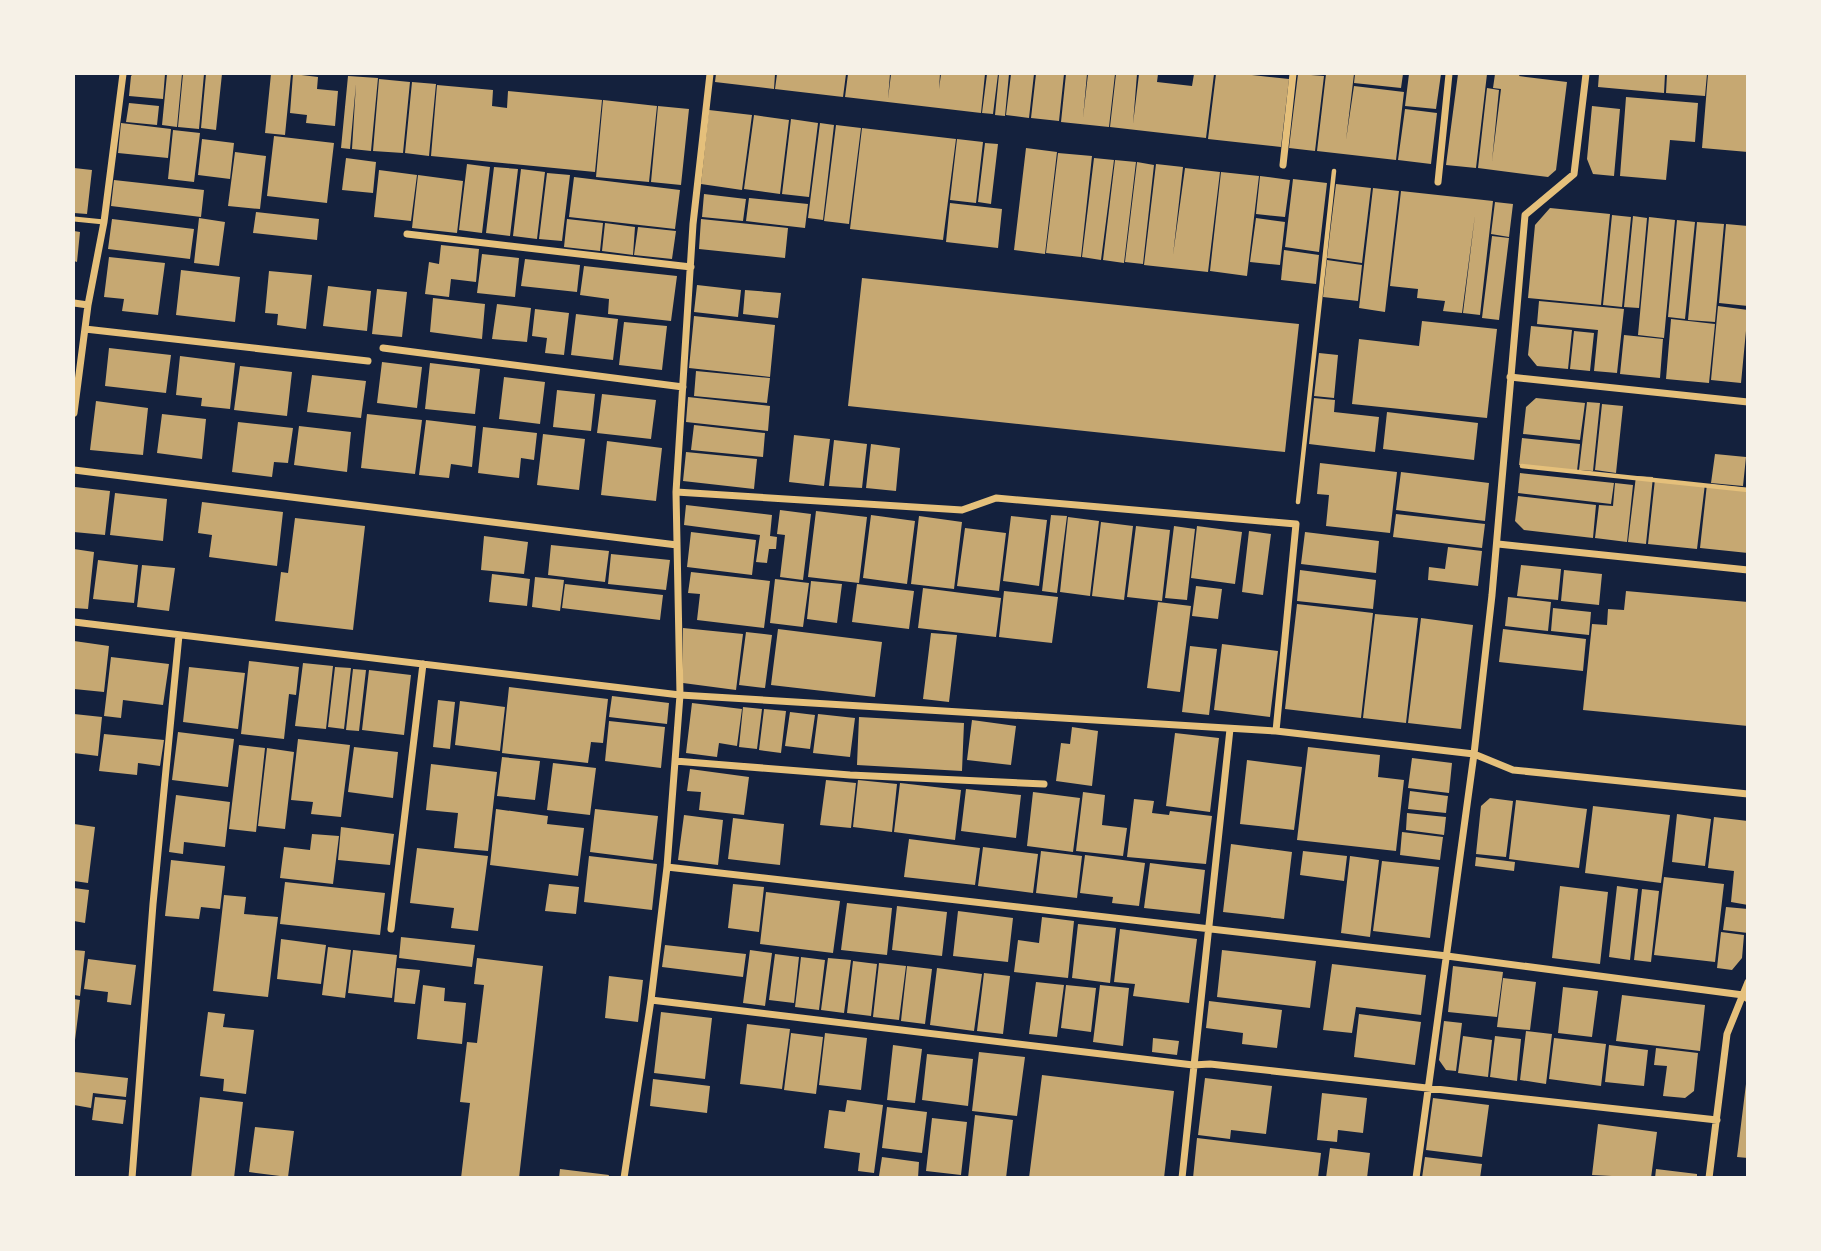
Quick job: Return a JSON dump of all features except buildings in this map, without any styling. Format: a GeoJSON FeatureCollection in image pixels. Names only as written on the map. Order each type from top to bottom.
{"type":"FeatureCollection","features":[{"type":"Feature","properties":{"kind":"street"},"geometry":{"type":"LineString","coordinates":[[74,413],[88,305],[104,222],[123,74]]}},
{"type":"Feature","properties":{"kind":"street"},"geometry":{"type":"LineString","coordinates":[[624,1178],[651,1000],[667,867],[680,695],[676,492],[693,224],[710,74]]}},
{"type":"Feature","properties":{"kind":"street"},"geometry":{"type":"LineString","coordinates":[[1283,165],[1293,74]]}},
{"type":"Feature","properties":{"kind":"street"},"geometry":{"type":"LineString","coordinates":[[1438,182],[1449,74]]}},
{"type":"Feature","properties":{"kind":"street"},"geometry":{"type":"LineString","coordinates":[[1416,1178],[1474,754],[1498,544],[1525,215],[1574,174],[1586,74]]}},
{"type":"Feature","properties":{"kind":"street"},"geometry":{"type":"LineString","coordinates":[[407,234],[691,267]]}},
{"type":"Feature","properties":{"kind":"street"},"geometry":{"type":"LineString","coordinates":[[74,303],[88,305]]}},
{"type":"Feature","properties":{"kind":"street"},"geometry":{"type":"LineString","coordinates":[[85,330],[368,361]]}},
{"type":"Feature","properties":{"kind":"street"},"geometry":{"type":"LineString","coordinates":[[383,348],[683,387]]}},
{"type":"Feature","properties":{"kind":"street"},"geometry":{"type":"LineString","coordinates":[[1510,377],[1748,402]]}},
{"type":"Feature","properties":{"kind":"street"},"geometry":{"type":"LineString","coordinates":[[74,470],[677,545]]}},
{"type":"Feature","properties":{"kind":"street"},"geometry":{"type":"LineString","coordinates":[[676,492],[962,510],[996,498],[1296,524],[1276,731]]}},
{"type":"Feature","properties":{"kind":"street"},"geometry":{"type":"LineString","coordinates":[[1498,544],[1748,570]]}},
{"type":"Feature","properties":{"kind":"street"},"geometry":{"type":"LineString","coordinates":[[74,622],[680,695],[1276,731],[1474,754],[1513,770],[1748,794]]}},
{"type":"Feature","properties":{"kind":"street"},"geometry":{"type":"LineString","coordinates":[[132,1178],[153,904],[179,635]]}},
{"type":"Feature","properties":{"kind":"street"},"geometry":{"type":"LineString","coordinates":[[391,929],[423,664]]}},
{"type":"Feature","properties":{"kind":"street"},"geometry":{"type":"LineString","coordinates":[[1182,1178],[1230,729]]}},
{"type":"Feature","properties":{"kind":"street"},"geometry":{"type":"LineString","coordinates":[[675,761],[850,775],[1044,784]]}},
{"type":"Feature","properties":{"kind":"street"},"geometry":{"type":"LineString","coordinates":[[667,867],[1447,956],[1745,997]]}},
{"type":"Feature","properties":{"kind":"street"},"geometry":{"type":"LineString","coordinates":[[1709,1178],[1727,1034],[1745,997],[1748,982]]}},
{"type":"Feature","properties":{"kind":"street"},"geometry":{"type":"LineString","coordinates":[[651,1000],[1194,1065],[1210,1064],[1717,1120]]}},
{"type":"Feature","properties":{"kind":"lane"},"geometry":{"type":"LineString","coordinates":[[74,219],[104,222]]}},
{"type":"Feature","properties":{"kind":"path"},"geometry":{"type":"LineString","coordinates":[[1296,524],[1334,171]]}},
{"type":"Feature","properties":{"kind":"path"},"geometry":{"type":"LineString","coordinates":[[1504,464],[1748,490]]}}]}
